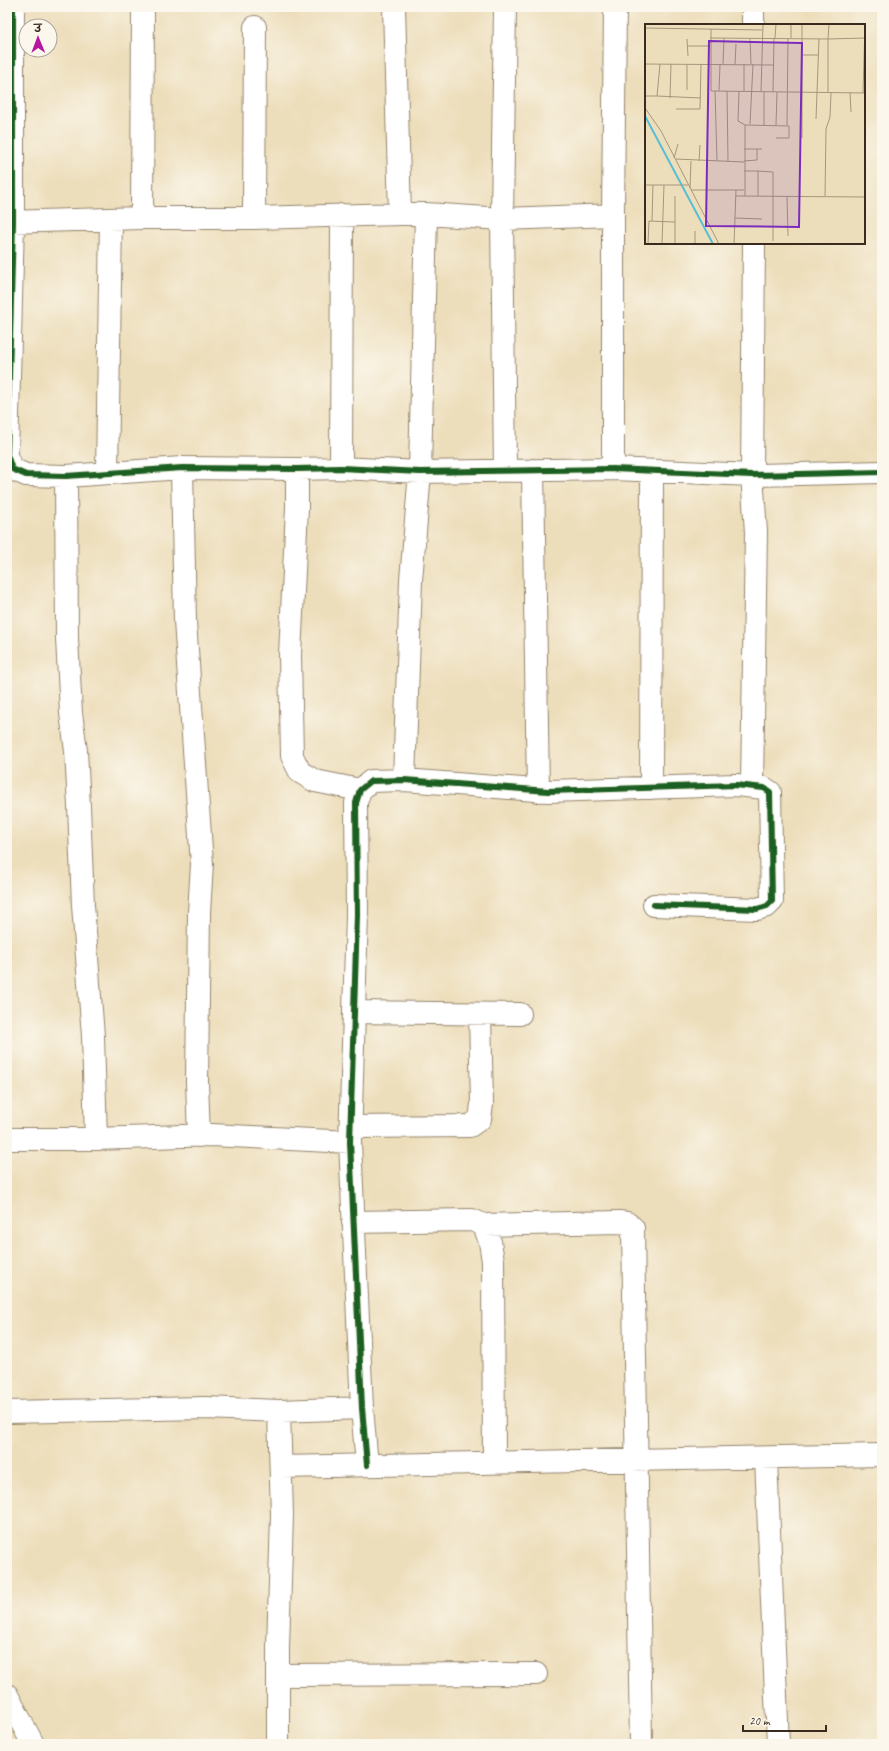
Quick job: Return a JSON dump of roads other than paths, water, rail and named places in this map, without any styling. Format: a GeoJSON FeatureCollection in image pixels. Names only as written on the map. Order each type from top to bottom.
{"type":"FeatureCollection","features":[{"type":"Feature","properties":{"kind":"street"},"geometry":{"type":"LineString","coordinates":[[13,7],[10,45],[10,222],[7,455],[12,469],[26,475],[66,476],[182,468],[341,468],[420,472],[613,469],[752,475],[882,472]]}},
{"type":"Feature","properties":{"kind":"street"},"geometry":{"type":"LineString","coordinates":[[142,218],[143,7]]}},
{"type":"Feature","properties":{"kind":"street"},"geometry":{"type":"LineString","coordinates":[[394,7],[400,214]]}},
{"type":"Feature","properties":{"kind":"street"},"geometry":{"type":"LineString","coordinates":[[505,7],[502,219],[505,470]]}},
{"type":"Feature","properties":{"kind":"street"},"geometry":{"type":"LineString","coordinates":[[613,469],[615,7]]}},
{"type":"Feature","properties":{"kind":"street"},"geometry":{"type":"LineString","coordinates":[[753,7],[753,24]]}},
{"type":"Feature","properties":{"kind":"street"},"geometry":{"type":"LineString","coordinates":[[254,218],[255,27]]}},
{"type":"Feature","properties":{"kind":"street"},"geometry":{"type":"LineString","coordinates":[[10,222],[142,218],[254,218],[400,214],[426,214],[502,219],[613,215]]}},
{"type":"Feature","properties":{"kind":"street"},"geometry":{"type":"LineString","coordinates":[[404,780],[411,580],[420,472],[426,214]]}},
{"type":"Feature","properties":{"kind":"street"},"geometry":{"type":"LineString","coordinates":[[341,468],[342,216]]}},
{"type":"Feature","properties":{"kind":"street"},"geometry":{"type":"LineString","coordinates":[[107,474],[111,220]]}},
{"type":"Feature","properties":{"kind":"street"},"geometry":{"type":"LineString","coordinates":[[752,785],[756,532],[752,475],[754,244]]}},
{"type":"Feature","properties":{"kind":"street"},"geometry":{"type":"LineString","coordinates":[[182,468],[185,620],[202,864],[199,912],[197,1082],[199,1136]]}},
{"type":"Feature","properties":{"kind":"street"},"geometry":{"type":"LineString","coordinates":[[297,469],[297,508],[290,655],[292,756],[300,772],[315,782],[360,790]]}},
{"type":"Feature","properties":{"kind":"street"},"geometry":{"type":"LineString","coordinates":[[533,470],[538,791]]}},
{"type":"Feature","properties":{"kind":"street"},"geometry":{"type":"LineString","coordinates":[[651,788],[652,471]]}},
{"type":"Feature","properties":{"kind":"street"},"geometry":{"type":"LineString","coordinates":[[66,476],[67,639],[71,713],[76,759],[83,905],[92,1036],[96,1139]]}},
{"type":"Feature","properties":{"kind":"street"},"geometry":{"type":"LineString","coordinates":[[367,1465],[362,1408],[353,1222],[351,1134],[357,915],[356,803],[360,790],[371,780],[404,780],[538,791],[752,785],[764,788],[770,792],[772,799],[772,901],[767,906],[757,909],[654,905]]}},
{"type":"Feature","properties":{"kind":"street"},"geometry":{"type":"LineString","coordinates":[[354,1012],[520,1014]]}},
{"type":"Feature","properties":{"kind":"street"},"geometry":{"type":"LineString","coordinates":[[7,1139],[96,1139],[212,1135],[351,1134],[470,1126],[480,1119],[482,1104],[480,1014]]}},
{"type":"Feature","properties":{"kind":"street"},"geometry":{"type":"LineString","coordinates":[[353,1222],[472,1220],[484,1225],[619,1222],[632,1225],[634,1231],[641,1744]]}},
{"type":"Feature","properties":{"kind":"street"},"geometry":{"type":"LineString","coordinates":[[484,1225],[490,1242],[493,1261],[494,1462]]}},
{"type":"Feature","properties":{"kind":"street"},"geometry":{"type":"LineString","coordinates":[[7,1412],[205,1408],[279,1411],[362,1408]]}},
{"type":"Feature","properties":{"kind":"street"},"geometry":{"type":"LineString","coordinates":[[278,1744],[278,1675],[282,1515],[279,1411]]}},
{"type":"Feature","properties":{"kind":"street"},"geometry":{"type":"LineString","coordinates":[[281,1467],[882,1455]]}},
{"type":"Feature","properties":{"kind":"street"},"geometry":{"type":"LineString","coordinates":[[766,1458],[778,1744]]}},
{"type":"Feature","properties":{"kind":"street"},"geometry":{"type":"LineString","coordinates":[[278,1675],[536,1674]]}},
{"type":"Feature","properties":{"kind":"street"},"geometry":{"type":"LineString","coordinates":[[7,1696],[33,1744]]}}]}
